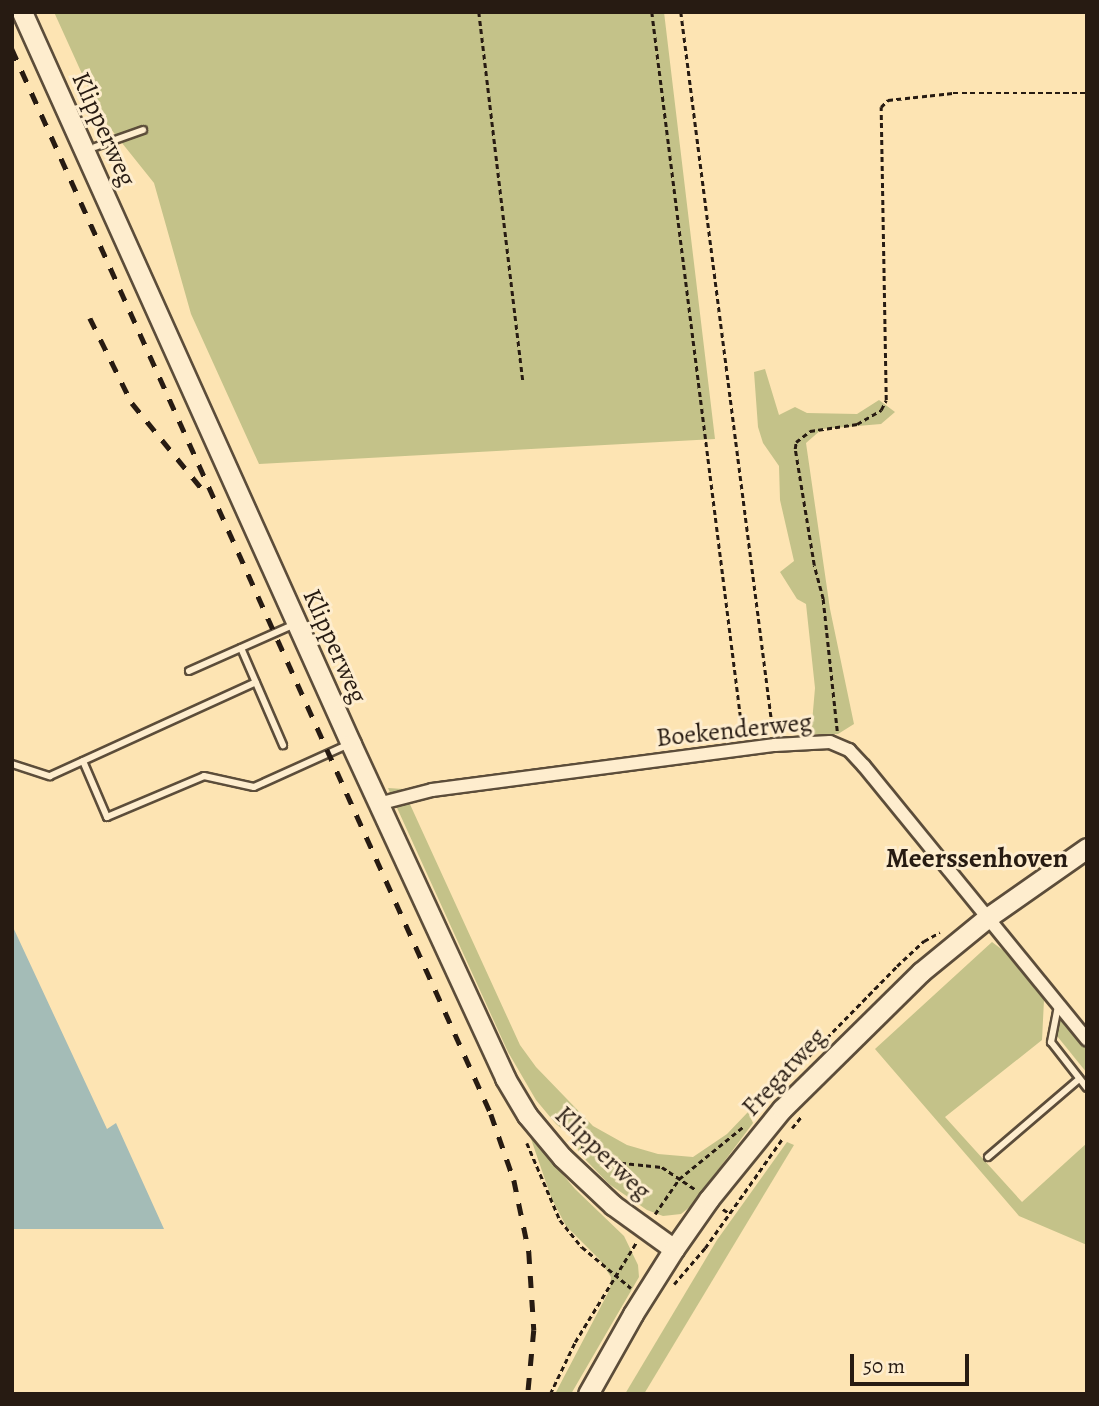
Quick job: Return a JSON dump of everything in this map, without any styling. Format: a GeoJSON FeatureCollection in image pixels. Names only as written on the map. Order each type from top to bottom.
{"type":"FeatureCollection","features":[{"type":"Feature","properties":{"kind":"street","name":"Klipperweg"},"geometry":{"type":"LineString","coordinates":[[22,12],[490,1049],[527,1115],[562,1157],[614,1205],[674,1249]]}},
{"type":"Feature","properties":{"kind":"street","name":"Boekenderweg"},"geometry":{"type":"LineString","coordinates":[[378,804],[432,790],[775,745],[823,742],[836,745],[849,750],[863,766],[1087,1039]]}},
{"type":"Feature","properties":{"kind":"street","name":"Fregatweg"},"geometry":{"type":"LineString","coordinates":[[588,1394],[643,1297],[674,1249],[709,1199],[791,1100],[921,972],[987,918],[1087,848]]}},
{"type":"Feature","properties":{"kind":"lane"},"geometry":{"type":"LineString","coordinates":[[95,147],[143,130]]}},
{"type":"Feature","properties":{"kind":"lane"},"geometry":{"type":"LineString","coordinates":[[189,671],[296,624]]}},
{"type":"Feature","properties":{"kind":"lane"},"geometry":{"type":"LineString","coordinates":[[241,648],[284,745]]}},
{"type":"Feature","properties":{"kind":"lane"},"geometry":{"type":"LineString","coordinates":[[12,764],[50,776],[256,682]]}},
{"type":"Feature","properties":{"kind":"lane"},"geometry":{"type":"LineString","coordinates":[[83,761],[107,817],[204,776],[254,787],[351,744]]}},
{"type":"Feature","properties":{"kind":"lane"},"geometry":{"type":"LineString","coordinates":[[1058,1004],[1051,1042],[1087,1088]]}},
{"type":"Feature","properties":{"kind":"lane"},"geometry":{"type":"LineString","coordinates":[[988,1157],[1079,1079]]}},
{"type":"Feature","properties":{"kind":"path"},"geometry":{"type":"LineString","coordinates":[[479,12],[523,380]]}},
{"type":"Feature","properties":{"kind":"path"},"geometry":{"type":"LineString","coordinates":[[652,12],[745,750]]}},
{"type":"Feature","properties":{"kind":"path"},"geometry":{"type":"LineString","coordinates":[[681,12],[775,745]]}},
{"type":"Feature","properties":{"kind":"path"},"geometry":{"type":"LineString","coordinates":[[836,745],[838,729],[823,599],[814,565],[795,449],[796,442],[810,431],[857,425],[881,410],[886,400],[881,107],[888,100],[942,94],[1087,93]]}},
{"type":"Feature","properties":{"kind":"path"},"geometry":{"type":"LineString","coordinates":[[527,1115],[527,1143],[560,1220],[582,1247],[643,1297]]}},
{"type":"Feature","properties":{"kind":"path","name":"Fregatweg"},"geometry":{"type":"LineString","coordinates":[[672,1287],[705,1248],[802,1116]]}},
{"type":"Feature","properties":{"kind":"path","name":"Klipperweg"},"geometry":{"type":"LineString","coordinates":[[565,1135],[604,1161],[662,1167],[679,1179]]}},
{"type":"Feature","properties":{"kind":"shaded area"},"geometry":{"type":"Polygon","coordinates":[[[54,12],[664,12],[715,439],[259,464],[191,314],[154,183],[102,118],[54,12]]]}},
{"type":"Feature","properties":{"kind":"shaded area"},"geometry":{"type":"Polygon","coordinates":[[[765,369],[779,415],[795,407],[807,413],[857,414],[879,400],[895,412],[881,424],[822,429],[806,443],[830,609],[854,724],[838,734],[811,734],[815,688],[806,604],[797,599],[780,572],[794,561],[780,500],[779,466],[763,443],[758,427],[754,372],[765,369]]]}},
{"type":"Feature","properties":{"kind":"shaded area"},"geometry":{"type":"Polygon","coordinates":[[[388,788],[403,789],[520,1045],[536,1067],[593,1126],[627,1145],[658,1154],[693,1157],[727,1134],[748,1112],[753,1123],[691,1206],[681,1214],[663,1216],[647,1210],[609,1184],[578,1152],[577,1141],[556,1124],[536,1100],[508,1052],[388,788]]]}},
{"type":"Feature","properties":{"kind":"shaded area"},"geometry":{"type":"Polygon","coordinates":[[[992,942],[1004,951],[1044,1000],[1042,1040],[945,1117],[1022,1202],[1087,1143],[1087,1245],[1019,1216],[875,1049],[992,942]]]}},
{"type":"Feature","properties":{"kind":"shaded area"},"geometry":{"type":"Polygon","coordinates":[[[1061,1016],[1087,1048],[1087,1073],[1057,1036],[1061,1016]]]}},
{"type":"Feature","properties":{"kind":"shaded area"},"geometry":{"type":"Polygon","coordinates":[[[530,1136],[575,1189],[624,1236],[638,1265],[639,1277],[571,1394],[555,1394],[610,1289],[611,1277],[599,1259],[566,1226],[551,1197],[530,1136]]]}},
{"type":"Feature","properties":{"kind":"shaded area"},"geometry":{"type":"Polygon","coordinates":[[[787,1142],[794,1145],[644,1394],[625,1394],[717,1240],[787,1142]]]}},
{"type":"Feature","properties":{"kind":"water"},"geometry":{"type":"Polygon","coordinates":[[[12,925],[107,1129],[116,1123],[164,1229],[12,1229],[12,925]]]}},
{"type":"Feature","properties":{"kind":"railway"},"geometry":{"type":"LineString","coordinates":[[12,49],[491,1114],[514,1180],[529,1252],[534,1330],[528,1394]]}},
{"type":"Feature","properties":{"kind":"railway"},"geometry":{"type":"LineString","coordinates":[[90,318],[132,403],[207,495]]}},
{"type":"Feature","properties":{"kind":"district","name":"Meerssenhoven"},"geometry":{"type":"Point","coordinates":[977,858]}}]}
